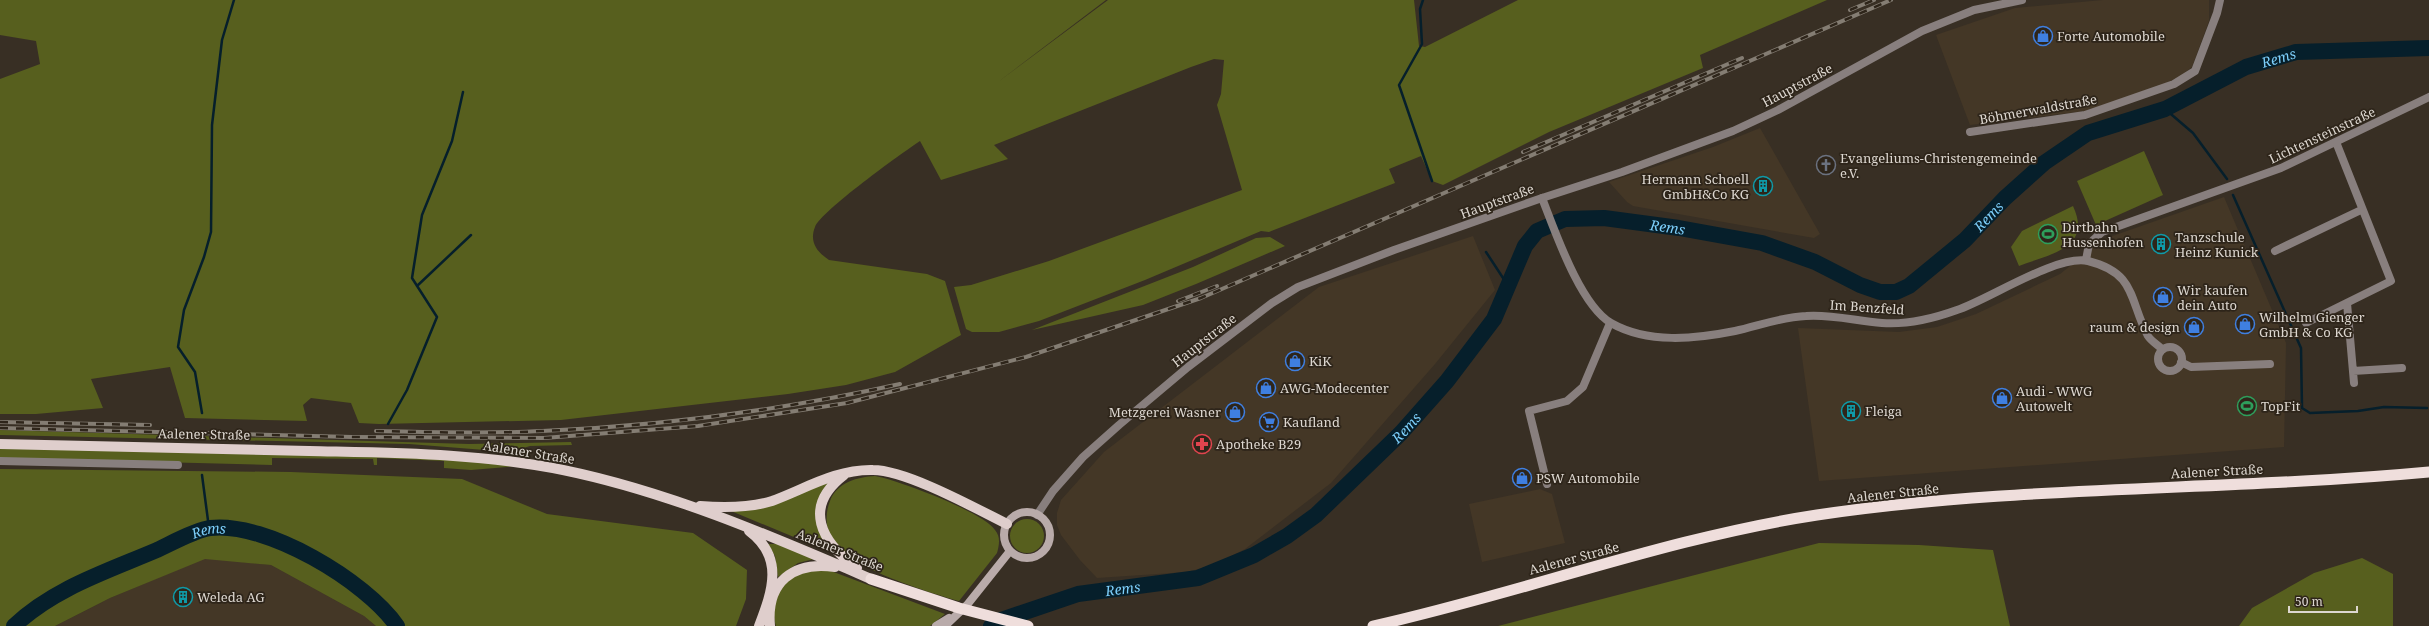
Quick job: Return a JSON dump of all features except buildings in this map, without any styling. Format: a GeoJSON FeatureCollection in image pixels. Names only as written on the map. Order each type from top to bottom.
{"type":"FeatureCollection","features":[{"type":"Feature","properties":{"kind":"highway","name":"Aalener Straße"},"geometry":{"type":"LineString","coordinates":[[1373,626],[1665,547],[1740,529],[1817,515],[1993,496],[2359,478],[2429,472]]}},
{"type":"Feature","properties":{"kind":"highway","name":"Aalener Straße"},"geometry":{"type":"LineString","coordinates":[[871,579],[933,600],[1028,626]]}},
{"type":"Feature","properties":{"kind":"main road","name":"Aalener Straße"},"geometry":{"type":"LineString","coordinates":[[0,444],[457,456],[510,461],[563,470],[649,492],[741,525],[871,579]]}},
{"type":"Feature","properties":{"kind":"main road"},"geometry":{"type":"LineString","coordinates":[[690,506],[727,508],[758,504],[811,484],[846,473],[872,470],[893,473],[1007,524]]}},
{"type":"Feature","properties":{"kind":"main road"},"geometry":{"type":"LineString","coordinates":[[846,473],[827,491],[822,502],[820,515],[821,527],[834,549],[871,579]]}},
{"type":"Feature","properties":{"kind":"main road"},"geometry":{"type":"LineString","coordinates":[[1030,512],[1037,514],[1047,525],[1050,533],[1046,547],[1042,552],[1029,558],[1022,558],[1010,551],[1004,538],[1007,524],[1017,514],[1030,512]]}},
{"type":"Feature","properties":{"kind":"main road"},"geometry":{"type":"LineString","coordinates":[[741,525],[761,542],[769,552],[772,562],[771,585],[759,626]]}},
{"type":"Feature","properties":{"kind":"main road"},"geometry":{"type":"LineString","coordinates":[[945,626],[960,612],[1010,551]]}},
{"type":"Feature","properties":{"kind":"main road"},"geometry":{"type":"LineString","coordinates":[[770,626],[770,613],[776,588],[787,575],[795,570],[812,566],[848,569]]}},
{"type":"Feature","properties":{"kind":"main road"},"geometry":{"type":"LineString","coordinates":[[936,626],[960,612]]}},
{"type":"Feature","properties":{"kind":"street","name":"Hauptstraße"},"geometry":{"type":"LineString","coordinates":[[1037,514],[1053,491],[1083,457],[1119,425],[1188,367],[1284,295],[1314,280],[1542,198],[1622,172],[1733,131],[1778,110],[1922,30],[1974,10],[2022,0]]}},
{"type":"Feature","properties":{"kind":"street","name":"Böhmerwaldstraße"},"geometry":{"type":"LineString","coordinates":[[1970,132],[2085,115],[2174,84],[2195,71],[2217,13],[2220,0]]}},
{"type":"Feature","properties":{"kind":"street","name":"Lichtensteinstraße"},"geometry":{"type":"LineString","coordinates":[[2086,260],[2089,244],[2102,232],[2280,168],[2429,98]]}},
{"type":"Feature","properties":{"kind":"street"},"geometry":{"type":"LineString","coordinates":[[2306,323],[2391,280],[2361,210],[2336,142]]}},
{"type":"Feature","properties":{"kind":"street","name":"Im Benzfeld"},"geometry":{"type":"LineString","coordinates":[[1542,198],[1577,282],[1587,297],[1610,323],[1643,335],[1661,337],[1692,337],[1734,331],[1804,316],[1827,316],[1883,323],[1918,322],[1958,310],[2053,266],[2086,260]]}},
{"type":"Feature","properties":{"kind":"street"},"geometry":{"type":"LineString","coordinates":[[2275,251],[2361,210]]}},
{"type":"Feature","properties":{"kind":"street"},"geometry":{"type":"LineString","coordinates":[[2086,260],[2108,269],[2120,276],[2130,287],[2149,338],[2162,349],[2174,348],[2182,356],[2181,362],[2174,370],[2162,369],[2157,358],[2162,349]]}},
{"type":"Feature","properties":{"kind":"street"},"geometry":{"type":"LineString","coordinates":[[2347,303],[2354,383]]}},
{"type":"Feature","properties":{"kind":"street"},"geometry":{"type":"LineString","coordinates":[[1547,484],[1529,411],[1567,401],[1583,387],[1610,323]]}},
{"type":"Feature","properties":{"kind":"street"},"geometry":{"type":"LineString","coordinates":[[2181,362],[2191,367],[2270,364]]}},
{"type":"Feature","properties":{"kind":"street"},"geometry":{"type":"LineString","coordinates":[[2353,371],[2402,368]]}},
{"type":"Feature","properties":{"kind":"street"},"geometry":{"type":"LineString","coordinates":[[0,461],[178,464]]}},
{"type":"Feature","properties":{"kind":"shaded area"},"geometry":{"type":"Polygon","coordinates":[[[2103,0],[2209,0],[2209,21],[2192,67],[2181,76],[2162,85],[2086,111],[1970,125],[1936,35],[2015,8],[2103,0]]]}},
{"type":"Feature","properties":{"kind":"shaded area"},"geometry":{"type":"Polygon","coordinates":[[[1760,128],[1820,234],[1814,238],[1633,206],[1627,202],[1609,182],[1713,147],[1760,128]]]}},
{"type":"Feature","properties":{"kind":"shaded area"},"geometry":{"type":"Polygon","coordinates":[[[2224,197],[2286,343],[2284,447],[1819,481],[1798,328],[1899,332],[1937,327],[1976,314],[2060,274],[2104,239],[2224,197]]]}},
{"type":"Feature","properties":{"kind":"shaded area"},"geometry":{"type":"Polygon","coordinates":[[[1473,236],[1495,290],[1435,364],[1331,483],[1245,549],[1214,565],[1187,572],[1097,578],[1080,560],[1061,535],[1057,525],[1057,513],[1061,500],[1104,452],[1319,287],[1473,236]]]}},
{"type":"Feature","properties":{"kind":"shaded area"},"geometry":{"type":"Polygon","coordinates":[[[1540,489],[1552,494],[1565,543],[1482,562],[1469,504],[1540,489]]]}},
{"type":"Feature","properties":{"kind":"shaded area"},"geometry":{"type":"Polygon","coordinates":[[[205,558],[271,565],[364,616],[376,626],[55,626],[110,598],[205,558]]]}},
{"type":"Feature","properties":{"kind":"green space"},"geometry":{"type":"Polygon","coordinates":[[[0,0],[1106,0],[998,82],[1108,0],[1414,0],[1419,46],[1425,47],[1518,0],[1827,0],[1700,55],[1703,68],[1549,132],[1443,185],[1432,181],[1421,156],[1389,169],[1395,183],[1269,232],[1261,231],[1145,280],[1039,321],[999,332],[972,332],[966,329],[954,287],[971,285],[1049,261],[1242,190],[1217,105],[1221,94],[1224,60],[1214,59],[1191,67],[994,145],[1008,159],[941,180],[920,141],[863,182],[831,208],[820,219],[813,232],[815,246],[821,254],[829,260],[927,274],[945,281],[961,335],[895,372],[846,385],[788,394],[561,420],[379,424],[359,423],[351,403],[311,398],[303,405],[307,421],[185,418],[170,367],[91,379],[103,408],[36,414],[0,414],[0,79],[40,64],[36,41],[0,35],[0,0]]]}},
{"type":"Feature","properties":{"kind":"green space"},"geometry":{"type":"Polygon","coordinates":[[[2144,151],[2163,195],[2096,225],[2077,181],[2144,151]]]}},
{"type":"Feature","properties":{"kind":"green space","name":"Dirtbahn Hussenhofen"},"geometry":{"type":"Polygon","coordinates":[[[2073,206],[2078,220],[2077,232],[2073,241],[2065,248],[2055,253],[2019,266],[2011,247],[2022,231],[2073,206]]]}},
{"type":"Feature","properties":{"kind":"green space"},"geometry":{"type":"Polygon","coordinates":[[[1270,237],[1285,246],[1143,305],[1032,330],[1193,267],[1256,238],[1270,237]]]}},
{"type":"Feature","properties":{"kind":"green space"},"geometry":{"type":"Polygon","coordinates":[[[0,430],[469,444],[571,442],[572,445],[530,446],[510,452],[409,444],[0,435],[0,430]]]}},
{"type":"Feature","properties":{"kind":"green space"},"geometry":{"type":"Polygon","coordinates":[[[0,448],[424,457],[518,466],[471,470],[444,468],[444,461],[377,458],[377,465],[374,465],[373,459],[272,458],[272,465],[0,458],[0,448]]]}},
{"type":"Feature","properties":{"kind":"green space"},"geometry":{"type":"Polygon","coordinates":[[[0,469],[291,472],[462,479],[547,514],[693,533],[747,570],[746,599],[736,626],[376,626],[364,616],[271,565],[205,559],[110,598],[55,626],[0,626],[0,469]]]}},
{"type":"Feature","properties":{"kind":"green space"},"geometry":{"type":"Polygon","coordinates":[[[875,476],[920,490],[958,506],[987,523],[995,530],[999,541],[997,553],[959,601],[892,579],[874,571],[843,553],[835,545],[827,523],[828,507],[833,495],[843,485],[855,479],[875,476]]]}},
{"type":"Feature","properties":{"kind":"green space"},"geometry":{"type":"Polygon","coordinates":[[[832,480],[820,502],[828,546],[801,540],[731,511],[832,480]]]}},
{"type":"Feature","properties":{"kind":"green space"},"geometry":{"type":"Polygon","coordinates":[[[1024,519],[1030,519],[1039,524],[1043,530],[1043,542],[1039,548],[1030,553],[1024,553],[1015,548],[1010,539],[1010,533],[1015,524],[1024,519]]]}},
{"type":"Feature","properties":{"kind":"green space"},"geometry":{"type":"Polygon","coordinates":[[[1819,543],[1919,545],[1993,550],[2010,626],[1498,626],[1819,543]]]}},
{"type":"Feature","properties":{"kind":"green space"},"geometry":{"type":"Polygon","coordinates":[[[768,544],[780,544],[814,559],[798,563],[778,577],[775,556],[768,544]]]}},
{"type":"Feature","properties":{"kind":"green space"},"geometry":{"type":"Polygon","coordinates":[[[2362,558],[2393,574],[2393,626],[2239,626],[2252,608],[2314,573],[2362,558]]]}},
{"type":"Feature","properties":{"kind":"green space"},"geometry":{"type":"Polygon","coordinates":[[[805,571],[831,571],[945,614],[930,626],[776,626],[774,618],[775,602],[782,587],[788,580],[794,575],[805,571]]]}},
{"type":"Feature","properties":{"kind":"waterway"},"geometry":{"type":"LineString","coordinates":[[202,413],[195,372],[178,347],[184,310],[204,257],[211,232],[212,125],[222,40],[234,0]]}},
{"type":"Feature","properties":{"kind":"waterway"},"geometry":{"type":"LineString","coordinates":[[1423,0],[1420,9],[1422,44],[1399,85],[1432,181]]}},
{"type":"Feature","properties":{"kind":"waterway","name":"Rems"},"geometry":{"type":"LineString","coordinates":[[2295,46],[2296,52]]}},
{"type":"Feature","properties":{"kind":"waterway","name":"Rems"},"geometry":{"type":"LineString","coordinates":[[991,626],[1001,620],[1078,594],[1198,578],[1254,555],[1287,536],[1316,515],[1401,433],[1447,381],[1494,319],[1525,246],[1537,231],[1565,219],[1604,218],[1679,228],[1762,243],[1815,262],[1860,285],[1880,292],[1896,292],[1909,286],[1965,240],[2005,198],[2044,163],[2088,133],[2165,109],[2246,67],[2296,52],[2429,48]]}},
{"type":"Feature","properties":{"kind":"waterway"},"geometry":{"type":"LineString","coordinates":[[388,424],[407,390],[437,317],[412,278],[422,215],[452,141],[463,92]]}},
{"type":"Feature","properties":{"kind":"waterway"},"geometry":{"type":"LineString","coordinates":[[2165,109],[2193,133],[2227,179]]}},
{"type":"Feature","properties":{"kind":"waterway"},"geometry":{"type":"LineString","coordinates":[[2233,195],[2301,348],[2302,408],[2310,413],[2358,411],[2384,407],[2427,408]]}},
{"type":"Feature","properties":{"kind":"waterway"},"geometry":{"type":"LineString","coordinates":[[417,286],[471,235]]}},
{"type":"Feature","properties":{"kind":"waterway"},"geometry":{"type":"LineString","coordinates":[[1486,252],[1507,284]]}},
{"type":"Feature","properties":{"kind":"waterway"},"geometry":{"type":"LineString","coordinates":[[202,475],[209,528]]}},
{"type":"Feature","properties":{"kind":"waterway","name":"Rems"},"geometry":{"type":"LineString","coordinates":[[14,626],[46,601],[64,591],[101,573],[191,534],[210,528],[233,528],[258,534],[286,544],[313,558],[339,573],[363,591],[397,626]]}},
{"type":"Feature","properties":{"kind":"railway"},"geometry":{"type":"LineString","coordinates":[[1850,10],[1874,0]]}},
{"type":"Feature","properties":{"kind":"railway"},"geometry":{"type":"LineString","coordinates":[[0,428],[352,437],[544,438],[698,426],[847,403],[1026,357],[1201,298],[1891,0]]}},
{"type":"Feature","properties":{"kind":"railway"},"geometry":{"type":"LineString","coordinates":[[1523,152],[1742,58]]}},
{"type":"Feature","properties":{"kind":"railway"},"geometry":{"type":"LineString","coordinates":[[1178,301],[1217,286]]}},
{"type":"Feature","properties":{"kind":"railway"},"geometry":{"type":"LineString","coordinates":[[376,431],[542,431],[587,429],[677,421],[811,402],[900,384]]}},
{"type":"Feature","properties":{"kind":"railway"},"geometry":{"type":"LineString","coordinates":[[0,422],[150,425]]}},
{"type":"Feature","properties":{"kind":"place","name":"Forte Automobile"},"geometry":{"type":"Point","coordinates":[2043,36]}},
{"type":"Feature","properties":{"kind":"place","name":"Evangeliums-Christengemeinde e.V."},"geometry":{"type":"Point","coordinates":[1826,165]}},
{"type":"Feature","properties":{"kind":"place","name":"Hermann Schoell GmbH&Co KG"},"geometry":{"type":"Point","coordinates":[1763,186]}},
{"type":"Feature","properties":{"kind":"place","name":"Dirtbahn Hussenhofen"},"geometry":{"type":"Point","coordinates":[2048,234]}},
{"type":"Feature","properties":{"kind":"place","name":"Tanzschule Heinz Kunick"},"geometry":{"type":"Point","coordinates":[2161,244]}},
{"type":"Feature","properties":{"kind":"place","name":"Wir kaufen dein Auto"},"geometry":{"type":"Point","coordinates":[2163,297]}},
{"type":"Feature","properties":{"kind":"place","name":"Wilhelm Gienger GmbH & Co KG"},"geometry":{"type":"Point","coordinates":[2245,324]}},
{"type":"Feature","properties":{"kind":"place","name":"raum & design"},"geometry":{"type":"Point","coordinates":[2194,327]}},
{"type":"Feature","properties":{"kind":"place","name":"KiK"},"geometry":{"type":"Point","coordinates":[1295,361]}},
{"type":"Feature","properties":{"kind":"place","name":"AWG-Modecenter"},"geometry":{"type":"Point","coordinates":[1266,388]}},
{"type":"Feature","properties":{"kind":"place","name":"Audi - WWG Autowelt"},"geometry":{"type":"Point","coordinates":[2002,398]}},
{"type":"Feature","properties":{"kind":"place","name":"TopFit"},"geometry":{"type":"Point","coordinates":[2247,406]}},
{"type":"Feature","properties":{"kind":"place","name":"Fleiga"},"geometry":{"type":"Point","coordinates":[1851,411]}},
{"type":"Feature","properties":{"kind":"place","name":"Metzgerei Wasner"},"geometry":{"type":"Point","coordinates":[1235,412]}},
{"type":"Feature","properties":{"kind":"place","name":"Kaufland"},"geometry":{"type":"Point","coordinates":[1269,422]}},
{"type":"Feature","properties":{"kind":"place","name":"Apotheke B29"},"geometry":{"type":"Point","coordinates":[1202,444]}},
{"type":"Feature","properties":{"kind":"place","name":"PSW Automobile"},"geometry":{"type":"Point","coordinates":[1522,478]}},
{"type":"Feature","properties":{"kind":"place","name":"Weleda AG"},"geometry":{"type":"Point","coordinates":[183,597]}}]}
